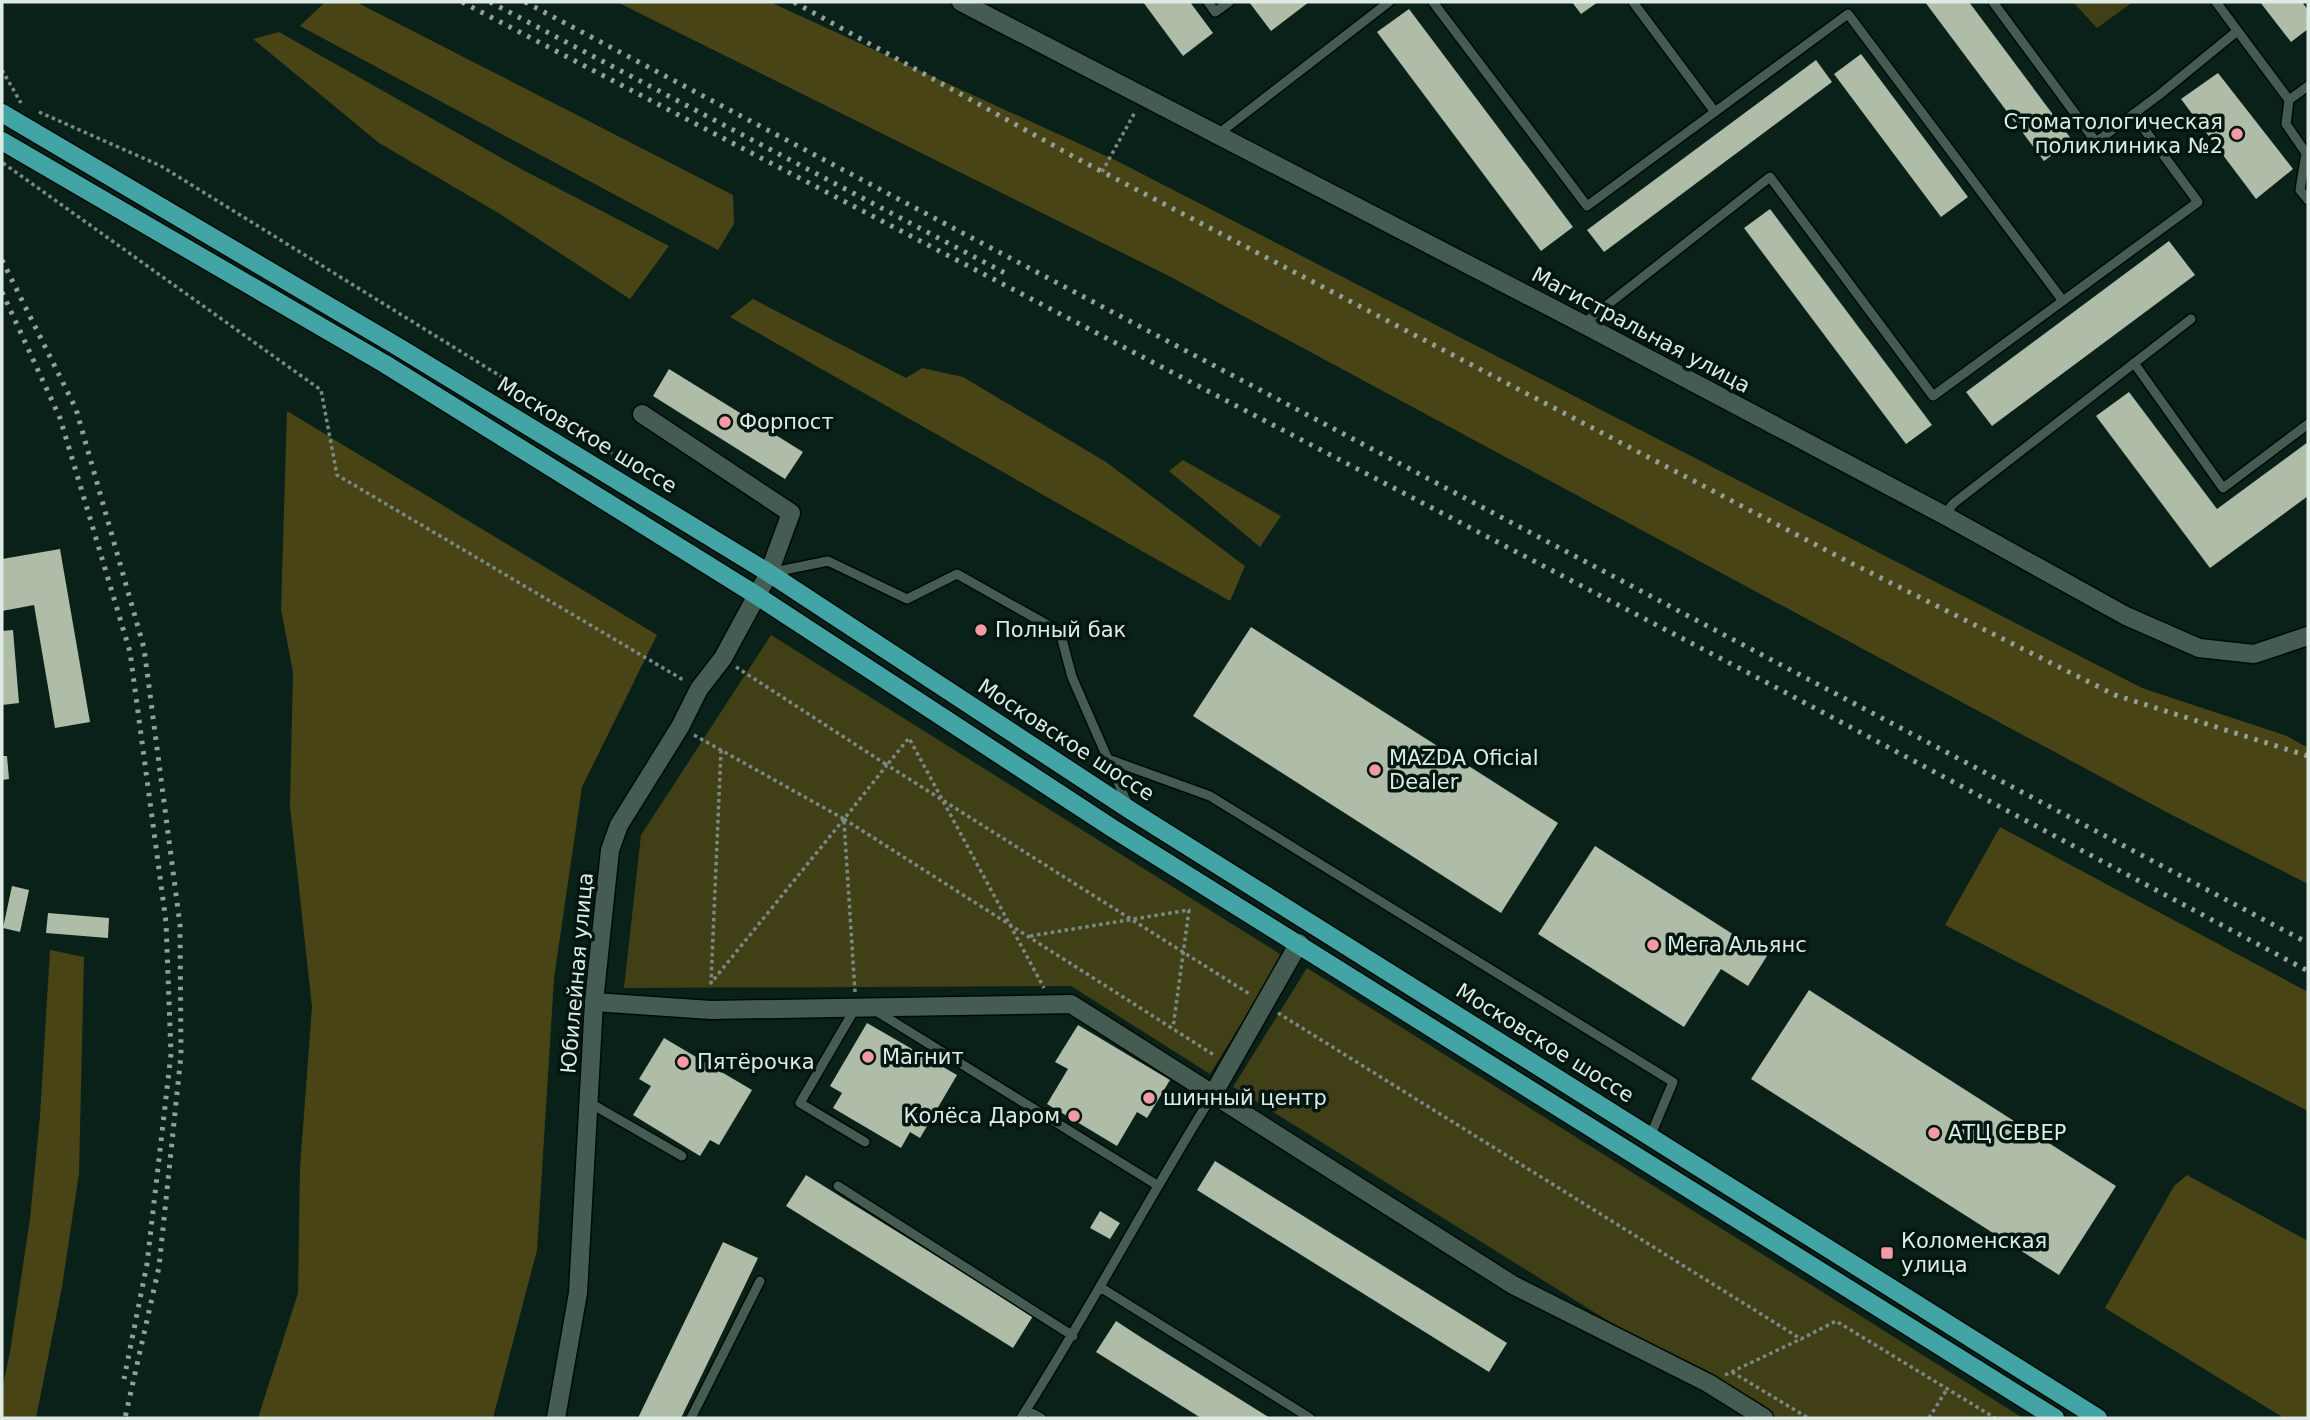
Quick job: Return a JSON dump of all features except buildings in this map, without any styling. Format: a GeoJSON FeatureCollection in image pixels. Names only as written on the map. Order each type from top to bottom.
{"type":"FeatureCollection","features":[{"type":"Feature","properties":{"kind":"main road","name":"Московское шоссе"},"geometry":{"type":"LineString","coordinates":[[2,113],[412,355],[769,573],[1130,810],[2098,1418]]}},
{"type":"Feature","properties":{"kind":"main road"},"geometry":{"type":"LineString","coordinates":[[2,141],[385,364],[756,595],[1112,828],[2055,1418]]}},
{"type":"Feature","properties":{"kind":"street","name":"Магистральная улица"},"geometry":{"type":"LineString","coordinates":[[961,2],[1583,324],[1944,515],[2126,616],[2199,648],[2254,654],[2308,636]]}},
{"type":"Feature","properties":{"kind":"street","name":"Юбилейная улица"},"geometry":{"type":"LineString","coordinates":[[556,1418],[578,1293],[594,1002],[610,850],[619,825],[680,727],[699,689],[723,658],[769,573],[791,513],[642,414]]}},
{"type":"Feature","properties":{"kind":"street"},"geometry":{"type":"LineString","coordinates":[[1212,1096],[1299,943]]}},
{"type":"Feature","properties":{"kind":"street"},"geometry":{"type":"LineString","coordinates":[[594,1002],[711,1010],[1071,1004],[1513,1285],[1708,1383],[1764,1418]]}},
{"type":"Feature","properties":{"kind":"lane"},"geometry":{"type":"LineString","coordinates":[[1208,2],[1215,12],[1228,2]]}},
{"type":"Feature","properties":{"kind":"lane"},"geometry":{"type":"LineString","coordinates":[[1217,135],[1389,2]]}},
{"type":"Feature","properties":{"kind":"lane"},"geometry":{"type":"LineString","coordinates":[[1433,2],[1587,206],[1848,14],[2063,301]]}},
{"type":"Feature","properties":{"kind":"lane"},"geometry":{"type":"LineString","coordinates":[[1633,2],[1715,112]]}},
{"type":"Feature","properties":{"kind":"lane"},"geometry":{"type":"LineString","coordinates":[[1993,2],[2096,142],[2235,32]]}},
{"type":"Feature","properties":{"kind":"lane"},"geometry":{"type":"LineString","coordinates":[[2216,2],[2235,32],[2289,100],[2286,124],[2306,153],[2300,190],[2308,200]]}},
{"type":"Feature","properties":{"kind":"lane"},"geometry":{"type":"LineString","coordinates":[[2289,100],[2308,86]]}},
{"type":"Feature","properties":{"kind":"lane"},"geometry":{"type":"LineString","coordinates":[[1583,324],[1770,177],[1933,396],[2198,202],[2133,114]]}},
{"type":"Feature","properties":{"kind":"lane"},"geometry":{"type":"LineString","coordinates":[[1944,515],[1954,503],[2191,319]]}},
{"type":"Feature","properties":{"kind":"lane"},"geometry":{"type":"LineString","coordinates":[[2134,363],[2223,488],[2308,424]]}},
{"type":"Feature","properties":{"kind":"lane"},"geometry":{"type":"LineString","coordinates":[[769,573],[828,561],[907,598],[957,574],[1060,632],[1072,677],[1130,810]]}},
{"type":"Feature","properties":{"kind":"lane"},"geometry":{"type":"LineString","coordinates":[[1108,759],[1210,796],[1673,1082],[1650,1137]]}},
{"type":"Feature","properties":{"kind":"lane"},"geometry":{"type":"LineString","coordinates":[[864,1142],[800,1103],[863,1007],[1157,1185]]}},
{"type":"Feature","properties":{"kind":"lane"},"geometry":{"type":"LineString","coordinates":[[1041,1418],[1024,1414],[1212,1096]]}},
{"type":"Feature","properties":{"kind":"lane"},"geometry":{"type":"LineString","coordinates":[[590,1103],[682,1156]]}},
{"type":"Feature","properties":{"kind":"lane"},"geometry":{"type":"LineString","coordinates":[[838,1186],[1073,1335]]}},
{"type":"Feature","properties":{"kind":"lane"},"geometry":{"type":"LineString","coordinates":[[691,1418],[760,1281]]}},
{"type":"Feature","properties":{"kind":"lane"},"geometry":{"type":"LineString","coordinates":[[1100,1287],[1310,1418]]}},
{"type":"Feature","properties":{"kind":"path"},"geometry":{"type":"LineString","coordinates":[[1102,172],[1144,95]]}},
{"type":"Feature","properties":{"kind":"path"},"geometry":{"type":"LineString","coordinates":[[34,110],[161,166],[328,272],[531,395],[621,460]]}},
{"type":"Feature","properties":{"kind":"path"},"geometry":{"type":"LineString","coordinates":[[2,160],[5,166],[320,390],[337,475],[699,689]]}},
{"type":"Feature","properties":{"kind":"path"},"geometry":{"type":"LineString","coordinates":[[723,658],[1183,953],[1801,1339]]}},
{"type":"Feature","properties":{"kind":"path"},"geometry":{"type":"LineString","coordinates":[[680,727],[844,819],[1231,1066]]}},
{"type":"Feature","properties":{"kind":"path"},"geometry":{"type":"LineString","coordinates":[[721,750],[711,983],[909,738],[1052,1004]]}},
{"type":"Feature","properties":{"kind":"path"},"geometry":{"type":"LineString","coordinates":[[844,819],[863,1007]]}},
{"type":"Feature","properties":{"kind":"path"},"geometry":{"type":"LineString","coordinates":[[1028,936],[1189,910],[1173,1029]]}},
{"type":"Feature","properties":{"kind":"path"},"geometry":{"type":"LineString","coordinates":[[1708,1383],[1836,1321],[1994,1418]]}},
{"type":"Feature","properties":{"kind":"path"},"geometry":{"type":"LineString","coordinates":[[1732,1372],[1808,1418]]}},
{"type":"Feature","properties":{"kind":"path"},"geometry":{"type":"LineString","coordinates":[[1929,1418],[1947,1390]]}},
{"type":"Feature","properties":{"kind":"shaded area"},"geometry":{"type":"Polygon","coordinates":[[[325,2],[356,2],[733,195],[734,224],[718,250],[300,26],[325,2]]]}},
{"type":"Feature","properties":{"kind":"shaded area"},"geometry":{"type":"Polygon","coordinates":[[[617,2],[770,2],[1119,162],[2142,688],[2287,736],[2308,748],[2308,884],[2170,814],[1167,275],[617,2]]]}},
{"type":"Feature","properties":{"kind":"shaded area"},"geometry":{"type":"Polygon","coordinates":[[[2073,2],[2133,2],[2097,28],[2073,2]]]}},
{"type":"Feature","properties":{"kind":"shaded area"},"geometry":{"type":"Polygon","coordinates":[[[279,32],[523,170],[669,246],[630,299],[500,214],[379,143],[253,39],[279,32]]]}},
{"type":"Feature","properties":{"kind":"shaded area"},"geometry":{"type":"Polygon","coordinates":[[[753,299],[906,378],[922,368],[963,377],[1106,462],[1245,566],[1230,601],[730,317],[753,299]]]}},
{"type":"Feature","properties":{"kind":"shaded area"},"geometry":{"type":"Polygon","coordinates":[[[287,411],[657,635],[582,787],[554,978],[537,1250],[493,1418],[258,1418],[298,1293],[300,1168],[312,1007],[290,806],[293,672],[281,609],[287,411]]]}},
{"type":"Feature","properties":{"kind":"shaded area"},"geometry":{"type":"Polygon","coordinates":[[[1183,460],[1281,516],[1260,547],[1169,471],[1183,460]]]}},
{"type":"Feature","properties":{"kind":"shaded area"},"geometry":{"type":"Polygon","coordinates":[[[771,635],[1283,956],[1210,1074],[1071,986],[624,988],[641,835],[771,635]]]}},
{"type":"Feature","properties":{"kind":"shaded area"},"geometry":{"type":"Polygon","coordinates":[[[2000,827],[2308,992],[2308,1111],[1945,925],[2000,827]]]}},
{"type":"Feature","properties":{"kind":"shaded area"},"geometry":{"type":"Polygon","coordinates":[[[50,950],[84,957],[79,1173],[62,1287],[36,1418],[2,1418],[2,1390],[30,1219],[40,1116],[50,950]]]}},
{"type":"Feature","properties":{"kind":"shaded area"},"geometry":{"type":"Polygon","coordinates":[[[1307,968],[2023,1418],[1764,1418],[1233,1087],[1307,968]]]}},
{"type":"Feature","properties":{"kind":"shaded area"},"geometry":{"type":"Polygon","coordinates":[[[2187,1175],[2308,1241],[2308,1418],[2284,1418],[2105,1308],[2174,1186],[2187,1175]]]}},
{"type":"Feature","properties":{"kind":"railway"},"geometry":{"type":"LineString","coordinates":[[462,2],[1762,680],[2308,971]]}},
{"type":"Feature","properties":{"kind":"railway"},"geometry":{"type":"LineString","coordinates":[[490,2],[1005,273]]}},
{"type":"Feature","properties":{"kind":"railway"},"geometry":{"type":"LineString","coordinates":[[525,2],[2308,943]]}},
{"type":"Feature","properties":{"kind":"railway"},"geometry":{"type":"LineString","coordinates":[[794,2],[1078,159],[1845,560],[2115,695],[2308,756]]}},
{"type":"Feature","properties":{"kind":"railway"},"geometry":{"type":"LineString","coordinates":[[2,260],[76,409],[144,648],[180,925],[181,1055],[159,1267],[125,1418]]}},
{"type":"Feature","properties":{"kind":"railway"},"geometry":{"type":"LineString","coordinates":[[2,292],[60,418],[130,652],[166,922],[171,1054],[147,1264],[124,1379]]}},
{"type":"Feature","properties":{"kind":"place","name":"Стоматологическая поликлиника №2"},"geometry":{"type":"Point","coordinates":[2237,134]}},
{"type":"Feature","properties":{"kind":"place","name":"Форпост"},"geometry":{"type":"Point","coordinates":[725,422]}},
{"type":"Feature","properties":{"kind":"place","name":"Полный бак"},"geometry":{"type":"Point","coordinates":[981,630]}},
{"type":"Feature","properties":{"kind":"place","name":"MAZDA Oficial Dealer"},"geometry":{"type":"Point","coordinates":[1375,770]}},
{"type":"Feature","properties":{"kind":"place","name":"Мега Альянс"},"geometry":{"type":"Point","coordinates":[1653,945]}},
{"type":"Feature","properties":{"kind":"place","name":"Магнит"},"geometry":{"type":"Point","coordinates":[868,1057]}},
{"type":"Feature","properties":{"kind":"place","name":"Пятёрочка"},"geometry":{"type":"Point","coordinates":[683,1062]}},
{"type":"Feature","properties":{"kind":"place","name":"шинный центр"},"geometry":{"type":"Point","coordinates":[1149,1098]}},
{"type":"Feature","properties":{"kind":"place","name":"Колёса Даром"},"geometry":{"type":"Point","coordinates":[1074,1116]}},
{"type":"Feature","properties":{"kind":"place","name":"АТЦ СЕВЕР"},"geometry":{"type":"Point","coordinates":[1934,1133]}},
{"type":"Feature","properties":{"kind":"place","name":"Коломенская улица"},"geometry":{"type":"Point","coordinates":[1887,1253]}}]}
